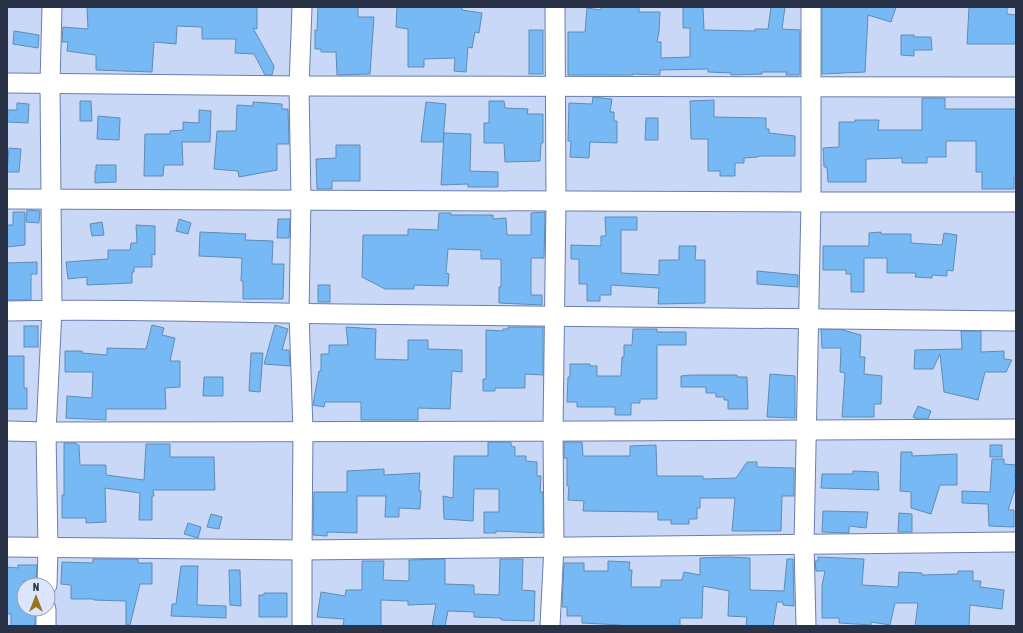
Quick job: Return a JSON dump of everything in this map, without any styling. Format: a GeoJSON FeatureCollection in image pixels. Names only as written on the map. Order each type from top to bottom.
{"type":"FeatureCollection","features":[{"type":"Feature","properties":{"kind":"street"},"geometry":{"type":"LineString","coordinates":[[47,577],[46,432],[52,310],[50,84],[52,7]]}},
{"type":"Feature","properties":{"kind":"street"},"geometry":{"type":"LineString","coordinates":[[302,7],[299,86],[301,200],[299,314],[303,430],[302,626]]}},
{"type":"Feature","properties":{"kind":"street"},"geometry":{"type":"LineString","coordinates":[[550,626],[554,546],[553,431],[556,201],[555,7]]}},
{"type":"Feature","properties":{"kind":"street"},"geometry":{"type":"LineString","coordinates":[[806,626],[804,544],[811,202],[811,7]]}},
{"type":"Feature","properties":{"kind":"street"},"geometry":{"type":"LineString","coordinates":[[7,83],[299,86],[556,85],[1016,87]]}},
{"type":"Feature","properties":{"kind":"street"},"geometry":{"type":"LineString","coordinates":[[7,199],[1016,202]]}},
{"type":"Feature","properties":{"kind":"street"},"geometry":{"type":"LineString","coordinates":[[7,311],[52,310],[299,314],[809,317],[1016,321]]}},
{"type":"Feature","properties":{"kind":"street"},"geometry":{"type":"LineString","coordinates":[[7,431],[807,431],[1016,429]]}},
{"type":"Feature","properties":{"kind":"street"},"geometry":{"type":"LineString","coordinates":[[7,548],[302,550],[1016,542]]}},
{"type":"Feature","properties":{"kind":"building"},"geometry":{"type":"Polygon","coordinates":[[[87,7],[257,7],[257,29],[253,28],[274,66],[272,75],[265,75],[254,54],[235,53],[236,39],[202,39],[202,27],[177,26],[176,44],[154,42],[152,72],[96,70],[96,55],[67,51],[68,42],[62,42],[63,27],[88,29],[87,7]]]}},
{"type":"Feature","properties":{"kind":"building"},"geometry":{"type":"Polygon","coordinates":[[[318,7],[358,7],[358,17],[374,17],[370,74],[337,75],[336,52],[321,52],[321,49],[315,49],[315,30],[317,31],[318,7]]]}},
{"type":"Feature","properties":{"kind":"building"},"geometry":{"type":"Polygon","coordinates":[[[397,7],[462,7],[462,10],[482,13],[479,33],[475,32],[472,48],[468,47],[466,72],[454,71],[455,58],[424,59],[424,67],[408,67],[408,29],[396,27],[397,7]]]}},
{"type":"Feature","properties":{"kind":"building"},"geometry":{"type":"Polygon","coordinates":[[[601,7],[639,7],[639,12],[660,12],[657,42],[661,42],[661,58],[690,57],[690,28],[683,28],[683,7],[703,7],[704,30],[755,31],[755,29],[768,29],[771,7],[785,7],[782,29],[800,30],[800,73],[799,75],[786,75],[787,72],[762,72],[762,74],[731,75],[731,73],[708,72],[708,69],[660,70],[660,75],[568,75],[568,32],[585,32],[587,8],[601,10],[601,7]]]}},
{"type":"Feature","properties":{"kind":"building"},"geometry":{"type":"Polygon","coordinates":[[[822,7],[896,7],[891,22],[868,15],[865,72],[822,74],[822,7]]]}},
{"type":"Feature","properties":{"kind":"building"},"geometry":{"type":"Polygon","coordinates":[[[969,7],[1007,7],[1007,14],[1016,15],[1016,44],[967,44],[969,7]]]}},
{"type":"Feature","properties":{"kind":"building"},"geometry":{"type":"Polygon","coordinates":[[[529,30],[543,30],[543,74],[529,74],[529,30]]]}},
{"type":"Feature","properties":{"kind":"building"},"geometry":{"type":"Polygon","coordinates":[[[14,31],[39,35],[38,48],[13,44],[14,31]]]}},
{"type":"Feature","properties":{"kind":"building"},"geometry":{"type":"Polygon","coordinates":[[[901,35],[931,37],[932,50],[914,50],[914,56],[901,55],[901,35]]]}},
{"type":"Feature","properties":{"kind":"building"},"geometry":{"type":"Polygon","coordinates":[[[593,97],[612,99],[610,112],[614,112],[614,121],[617,121],[617,143],[590,142],[589,158],[570,157],[571,141],[568,141],[569,103],[592,104],[593,97]]]}},
{"type":"Feature","properties":{"kind":"building"},"geometry":{"type":"Polygon","coordinates":[[[922,98],[945,98],[945,109],[1016,109],[1016,178],[1014,178],[1014,189],[982,189],[982,172],[976,172],[976,141],[946,141],[946,157],[927,157],[927,163],[902,163],[902,158],[866,159],[866,182],[828,182],[827,167],[824,167],[823,148],[839,147],[839,122],[879,120],[878,130],[922,130],[922,98]]]}},
{"type":"Feature","properties":{"kind":"building"},"geometry":{"type":"Polygon","coordinates":[[[714,100],[714,117],[766,118],[766,129],[769,129],[769,133],[795,136],[795,156],[758,156],[744,158],[744,163],[735,163],[735,176],[720,176],[720,171],[708,171],[708,139],[691,139],[690,101],[714,100]]]}},
{"type":"Feature","properties":{"kind":"building"},"geometry":{"type":"Polygon","coordinates":[[[80,101],[91,101],[92,121],[80,121],[80,101]]]}},
{"type":"Feature","properties":{"kind":"building"},"geometry":{"type":"Polygon","coordinates":[[[489,101],[504,101],[505,108],[528,109],[527,114],[543,114],[543,143],[541,143],[540,161],[505,162],[504,143],[484,143],[484,123],[489,123],[489,101]]]}},
{"type":"Feature","properties":{"kind":"building"},"geometry":{"type":"Polygon","coordinates":[[[253,102],[282,104],[282,109],[288,109],[289,144],[277,144],[277,170],[239,177],[238,171],[214,169],[217,131],[236,131],[237,105],[253,106],[253,102]]]}},
{"type":"Feature","properties":{"kind":"building"},"geometry":{"type":"Polygon","coordinates":[[[426,102],[446,104],[443,142],[421,142],[426,102]]]}},
{"type":"Feature","properties":{"kind":"building"},"geometry":{"type":"Polygon","coordinates":[[[17,103],[29,104],[28,123],[7,122],[8,110],[17,110],[17,103]]]}},
{"type":"Feature","properties":{"kind":"building"},"geometry":{"type":"Polygon","coordinates":[[[199,110],[211,111],[210,142],[182,142],[183,165],[164,165],[163,176],[144,176],[145,134],[170,134],[170,131],[183,130],[183,122],[199,123],[199,110]]]}},
{"type":"Feature","properties":{"kind":"building"},"geometry":{"type":"Polygon","coordinates":[[[98,116],[120,118],[119,140],[97,139],[98,116]]]}},
{"type":"Feature","properties":{"kind":"building"},"geometry":{"type":"Polygon","coordinates":[[[646,118],[658,118],[658,140],[645,140],[646,118]]]}},
{"type":"Feature","properties":{"kind":"building"},"geometry":{"type":"Polygon","coordinates":[[[444,133],[471,134],[470,171],[498,172],[498,187],[468,187],[468,184],[441,185],[444,133]]]}},
{"type":"Feature","properties":{"kind":"building"},"geometry":{"type":"Polygon","coordinates":[[[336,145],[360,145],[360,181],[332,181],[332,189],[317,189],[316,159],[336,158],[336,145]]]}},
{"type":"Feature","properties":{"kind":"building"},"geometry":{"type":"Polygon","coordinates":[[[9,148],[21,149],[19,172],[7,172],[9,148]]]}},
{"type":"Feature","properties":{"kind":"building"},"geometry":{"type":"Polygon","coordinates":[[[96,165],[116,165],[116,182],[95,183],[96,165]]]}},
{"type":"Feature","properties":{"kind":"building"},"geometry":{"type":"Polygon","coordinates":[[[27,210],[40,211],[39,223],[26,222],[27,210]]]}},
{"type":"Feature","properties":{"kind":"building"},"geometry":{"type":"Polygon","coordinates":[[[13,212],[25,212],[25,245],[7,247],[7,225],[13,225],[13,212]]]}},
{"type":"Feature","properties":{"kind":"building"},"geometry":{"type":"Polygon","coordinates":[[[545,212],[544,258],[531,258],[531,295],[542,295],[542,305],[499,303],[499,287],[501,287],[501,259],[481,259],[481,250],[448,249],[446,273],[449,274],[448,286],[414,285],[414,289],[385,289],[362,277],[363,235],[408,235],[408,229],[438,230],[439,213],[451,213],[451,215],[493,215],[493,219],[506,218],[507,235],[531,235],[531,213],[545,212]]]}},
{"type":"Feature","properties":{"kind":"building"},"geometry":{"type":"Polygon","coordinates":[[[605,217],[637,217],[637,230],[621,230],[621,273],[659,275],[659,260],[679,260],[679,246],[696,246],[695,260],[705,260],[705,303],[658,304],[659,288],[611,285],[611,295],[600,295],[600,301],[587,301],[587,284],[579,284],[579,259],[571,259],[571,245],[601,246],[601,236],[606,236],[605,217]]]}},
{"type":"Feature","properties":{"kind":"building"},"geometry":{"type":"Polygon","coordinates":[[[179,219],[191,223],[188,234],[176,231],[179,219]]]}},
{"type":"Feature","properties":{"kind":"building"},"geometry":{"type":"Polygon","coordinates":[[[278,219],[290,219],[289,238],[277,238],[278,219]]]}},
{"type":"Feature","properties":{"kind":"building"},"geometry":{"type":"Polygon","coordinates":[[[102,222],[104,235],[92,236],[90,224],[102,222]]]}},
{"type":"Feature","properties":{"kind":"building"},"geometry":{"type":"Polygon","coordinates":[[[136,225],[155,226],[155,255],[152,254],[152,267],[134,267],[134,272],[132,272],[132,283],[87,285],[87,277],[68,279],[66,262],[108,259],[108,250],[130,250],[131,243],[137,243],[136,225]]]}},
{"type":"Feature","properties":{"kind":"building"},"geometry":{"type":"Polygon","coordinates":[[[200,232],[246,234],[245,240],[273,241],[272,264],[284,264],[283,299],[243,299],[243,281],[241,281],[242,258],[199,256],[200,232]]]}},
{"type":"Feature","properties":{"kind":"building"},"geometry":{"type":"Polygon","coordinates":[[[881,232],[881,234],[911,234],[911,243],[942,245],[944,233],[957,235],[953,271],[947,270],[947,276],[932,275],[932,278],[915,277],[916,273],[887,273],[887,258],[864,258],[864,292],[851,292],[851,274],[846,274],[846,270],[823,270],[823,246],[869,246],[869,233],[881,232]]]}},
{"type":"Feature","properties":{"kind":"building"},"geometry":{"type":"Polygon","coordinates":[[[37,262],[37,274],[31,274],[31,300],[7,300],[7,263],[37,262]]]}},
{"type":"Feature","properties":{"kind":"building"},"geometry":{"type":"Polygon","coordinates":[[[757,271],[798,275],[798,287],[757,284],[757,271]]]}},
{"type":"Feature","properties":{"kind":"building"},"geometry":{"type":"Polygon","coordinates":[[[318,285],[330,285],[330,302],[318,302],[318,285]]]}},
{"type":"Feature","properties":{"kind":"building"},"geometry":{"type":"Polygon","coordinates":[[[152,325],[164,328],[162,335],[175,338],[170,361],[180,361],[180,387],[165,388],[166,409],[106,409],[106,420],[66,418],[67,396],[92,398],[93,372],[65,372],[65,351],[82,351],[82,353],[107,355],[107,348],[146,349],[152,325]]]}},
{"type":"Feature","properties":{"kind":"building"},"geometry":{"type":"Polygon","coordinates":[[[275,325],[288,329],[282,350],[289,350],[290,366],[264,364],[275,325]]]}},
{"type":"Feature","properties":{"kind":"building"},"geometry":{"type":"Polygon","coordinates":[[[24,326],[38,326],[38,347],[24,347],[24,326]]]}},
{"type":"Feature","properties":{"kind":"building"},"geometry":{"type":"Polygon","coordinates":[[[346,327],[376,329],[375,359],[408,360],[408,340],[428,340],[428,349],[462,350],[462,372],[452,371],[450,409],[418,408],[418,420],[361,420],[361,402],[325,402],[324,407],[313,405],[319,371],[321,371],[321,354],[329,354],[329,345],[348,345],[346,327]]]}},
{"type":"Feature","properties":{"kind":"building"},"geometry":{"type":"Polygon","coordinates":[[[508,327],[543,327],[543,375],[525,374],[525,388],[495,388],[495,391],[483,391],[483,379],[486,379],[486,330],[503,331],[503,329],[508,329],[508,327]]]}},
{"type":"Feature","properties":{"kind":"building"},"geometry":{"type":"Polygon","coordinates":[[[633,329],[657,329],[657,332],[686,332],[686,345],[657,345],[657,399],[640,399],[640,403],[631,403],[631,415],[615,415],[615,407],[577,407],[577,402],[567,402],[570,364],[590,364],[590,366],[597,366],[597,376],[621,376],[624,345],[632,345],[633,329]]]}},
{"type":"Feature","properties":{"kind":"building"},"geometry":{"type":"Polygon","coordinates":[[[821,329],[839,329],[861,335],[860,357],[865,357],[864,374],[882,376],[881,404],[874,404],[874,417],[842,417],[845,373],[840,372],[841,348],[822,348],[821,329]]]}},
{"type":"Feature","properties":{"kind":"building"},"geometry":{"type":"Polygon","coordinates":[[[961,331],[981,331],[981,352],[1004,351],[1004,359],[1012,360],[1006,372],[985,372],[978,400],[944,392],[940,354],[933,369],[914,369],[915,350],[962,349],[961,331]]]}},
{"type":"Feature","properties":{"kind":"building"},"geometry":{"type":"Polygon","coordinates":[[[251,353],[263,353],[260,392],[249,391],[251,353]]]}},
{"type":"Feature","properties":{"kind":"building"},"geometry":{"type":"Polygon","coordinates":[[[7,356],[24,356],[24,388],[27,388],[27,409],[7,409],[7,356]]]}},
{"type":"Feature","properties":{"kind":"building"},"geometry":{"type":"Polygon","coordinates":[[[770,374],[795,376],[795,418],[767,417],[770,374]]]}},
{"type":"Feature","properties":{"kind":"building"},"geometry":{"type":"Polygon","coordinates":[[[737,375],[737,377],[747,377],[748,409],[728,409],[728,400],[724,400],[724,397],[716,397],[716,393],[706,393],[706,387],[681,387],[681,376],[737,375]]]}},
{"type":"Feature","properties":{"kind":"building"},"geometry":{"type":"Polygon","coordinates":[[[204,377],[223,377],[223,396],[203,396],[204,377]]]}},
{"type":"Feature","properties":{"kind":"building"},"geometry":{"type":"Polygon","coordinates":[[[918,406],[931,411],[928,419],[918,419],[913,417],[918,406]]]}},
{"type":"Feature","properties":{"kind":"building"},"geometry":{"type":"Polygon","coordinates":[[[488,442],[511,442],[511,446],[515,447],[515,456],[526,456],[526,461],[537,462],[537,476],[541,476],[540,492],[543,492],[543,533],[496,531],[496,533],[484,533],[484,512],[499,512],[499,489],[474,489],[473,521],[444,519],[443,496],[453,498],[454,456],[488,456],[488,442]]]}},
{"type":"Feature","properties":{"kind":"building"},"geometry":{"type":"Polygon","coordinates":[[[564,442],[582,442],[583,456],[630,456],[630,446],[656,445],[657,476],[703,476],[703,479],[736,478],[747,462],[757,462],[757,467],[794,468],[794,496],[782,496],[781,531],[732,531],[735,498],[700,498],[700,508],[697,508],[697,519],[689,519],[689,524],[671,524],[671,520],[658,520],[658,512],[583,511],[584,501],[568,500],[569,486],[567,486],[567,458],[564,458],[564,442]]]}},
{"type":"Feature","properties":{"kind":"building"},"geometry":{"type":"Polygon","coordinates":[[[64,443],[76,443],[79,445],[80,465],[106,465],[106,475],[144,480],[146,444],[170,444],[170,457],[214,457],[215,490],[153,490],[152,520],[139,520],[140,493],[105,488],[106,522],[86,523],[86,518],[62,518],[62,495],[64,495],[64,443]]]}},
{"type":"Feature","properties":{"kind":"building"},"geometry":{"type":"Polygon","coordinates":[[[990,445],[1002,445],[1002,457],[990,457],[990,445]]]}},
{"type":"Feature","properties":{"kind":"building"},"geometry":{"type":"Polygon","coordinates":[[[901,452],[912,452],[912,456],[957,454],[957,485],[940,485],[931,514],[911,508],[911,492],[900,491],[901,452]]]}},
{"type":"Feature","properties":{"kind":"building"},"geometry":{"type":"Polygon","coordinates":[[[992,459],[1004,459],[1004,464],[1016,465],[1016,486],[1008,510],[1014,510],[1014,527],[989,526],[988,504],[962,503],[962,491],[990,492],[992,459]]]}},
{"type":"Feature","properties":{"kind":"building"},"geometry":{"type":"Polygon","coordinates":[[[384,469],[384,475],[420,473],[420,509],[399,508],[399,517],[385,517],[386,496],[357,496],[357,533],[327,532],[327,536],[313,535],[314,492],[347,492],[347,471],[384,469]]]}},
{"type":"Feature","properties":{"kind":"building"},"geometry":{"type":"Polygon","coordinates":[[[853,471],[878,472],[879,490],[821,488],[822,474],[853,474],[853,471]]]}},
{"type":"Feature","properties":{"kind":"building"},"geometry":{"type":"Polygon","coordinates":[[[823,511],[868,512],[866,528],[849,526],[849,533],[822,532],[823,511]]]}},
{"type":"Feature","properties":{"kind":"building"},"geometry":{"type":"Polygon","coordinates":[[[899,513],[912,514],[912,532],[898,532],[899,513]]]}},
{"type":"Feature","properties":{"kind":"building"},"geometry":{"type":"Polygon","coordinates":[[[211,514],[222,517],[219,529],[207,527],[211,514]]]}},
{"type":"Feature","properties":{"kind":"building"},"geometry":{"type":"Polygon","coordinates":[[[188,523],[201,527],[198,538],[184,534],[188,523]]]}},
{"type":"Feature","properties":{"kind":"building"},"geometry":{"type":"Polygon","coordinates":[[[818,557],[864,559],[862,585],[898,587],[899,572],[922,573],[922,575],[958,574],[958,571],[973,571],[973,581],[981,581],[980,587],[1004,590],[1002,609],[970,605],[969,626],[915,626],[918,603],[895,603],[890,625],[871,622],[871,625],[839,623],[839,618],[822,618],[822,586],[825,571],[816,571],[815,561],[818,561],[818,557]]]}},
{"type":"Feature","properties":{"kind":"building"},"geometry":{"type":"Polygon","coordinates":[[[700,558],[750,558],[750,590],[784,591],[787,559],[793,559],[794,606],[783,605],[783,602],[777,602],[773,626],[746,626],[747,617],[728,616],[729,591],[703,586],[702,618],[680,618],[680,626],[621,626],[582,623],[582,616],[567,616],[567,607],[562,607],[564,563],[584,563],[584,571],[608,571],[608,561],[630,562],[629,570],[632,570],[631,587],[661,587],[661,580],[682,580],[684,572],[700,575],[700,558]]]}},
{"type":"Feature","properties":{"kind":"building"},"geometry":{"type":"Polygon","coordinates":[[[93,559],[138,559],[138,563],[152,563],[152,584],[140,584],[130,625],[126,625],[126,601],[71,599],[71,585],[61,584],[62,562],[93,563],[93,559]]]}},
{"type":"Feature","properties":{"kind":"building"},"geometry":{"type":"Polygon","coordinates":[[[445,559],[445,584],[474,585],[474,594],[499,595],[500,559],[523,559],[522,590],[535,591],[534,621],[474,617],[474,612],[448,611],[445,626],[432,626],[436,604],[408,605],[408,601],[381,600],[381,626],[343,626],[344,619],[317,617],[321,592],[345,596],[346,590],[362,590],[362,561],[384,561],[383,580],[409,581],[409,560],[445,559]]]}},
{"type":"Feature","properties":{"kind":"building"},"geometry":{"type":"Polygon","coordinates":[[[18,565],[37,565],[36,577],[16,577],[16,617],[35,617],[35,626],[11,626],[11,614],[7,614],[7,567],[18,568],[18,565]]]}},
{"type":"Feature","properties":{"kind":"building"},"geometry":{"type":"Polygon","coordinates":[[[181,566],[198,566],[197,605],[226,606],[226,618],[171,616],[172,604],[176,604],[181,566]]]}},
{"type":"Feature","properties":{"kind":"building"},"geometry":{"type":"Polygon","coordinates":[[[229,570],[240,570],[241,606],[230,605],[229,570]]]}},
{"type":"Feature","properties":{"kind":"building"},"geometry":{"type":"Polygon","coordinates":[[[264,593],[287,593],[287,617],[259,617],[259,595],[264,595],[264,593]]]}}]}
